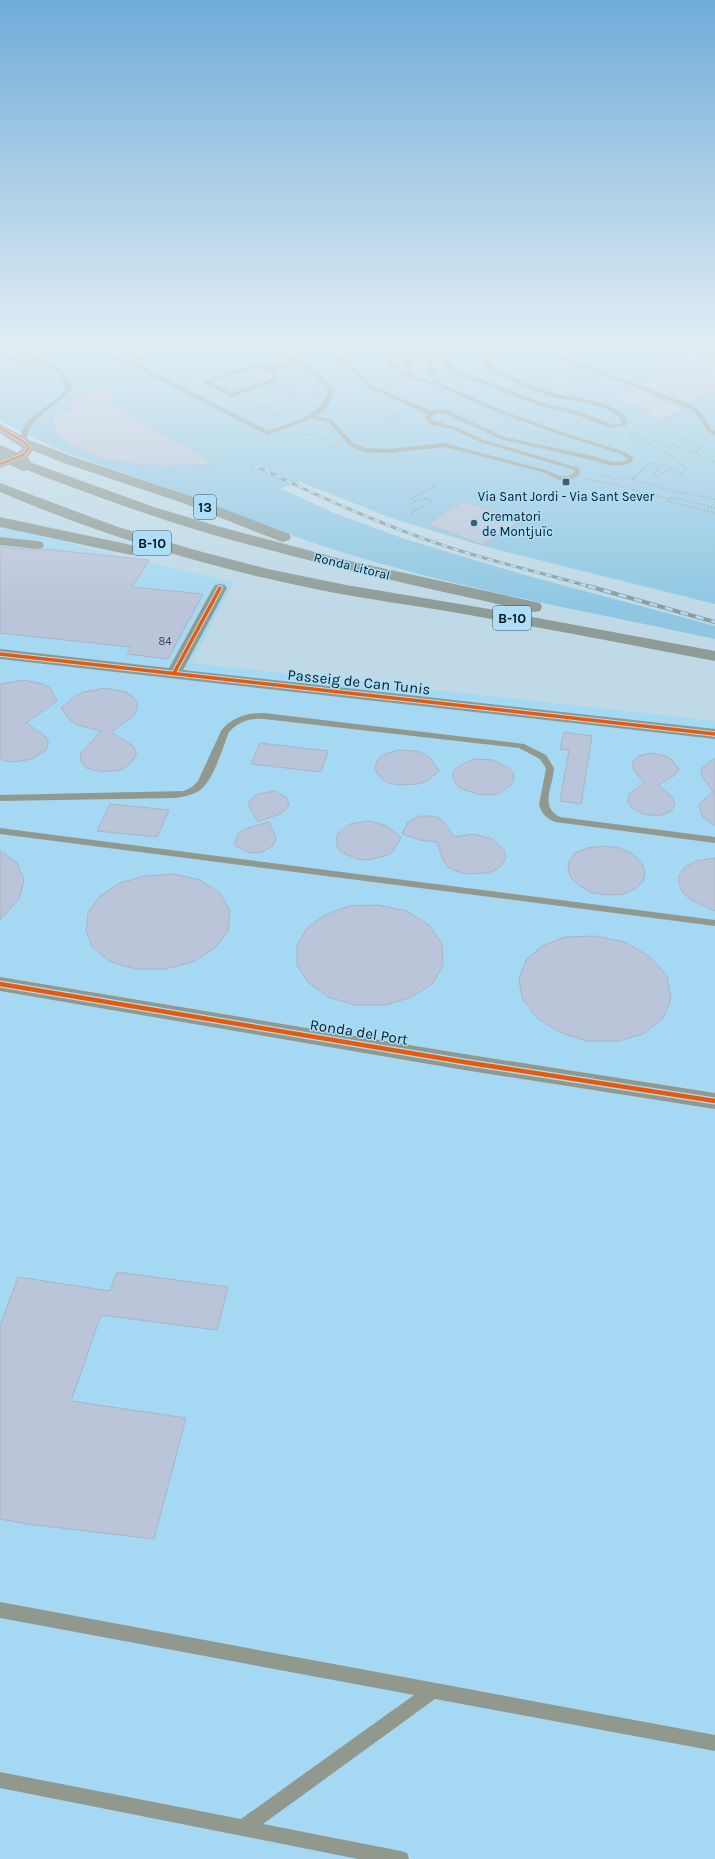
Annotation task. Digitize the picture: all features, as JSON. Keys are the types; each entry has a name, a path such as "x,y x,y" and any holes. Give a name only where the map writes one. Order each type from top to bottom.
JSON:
{"highway":[{"name":"13","path":"24,442 95,470 188,500 385,575"},
{"name":"Ronda Litoral","path":"0,452 24,464 91,491 175,519 294,552 385,575 715,645"},
{"name":"Ronda Litoral","path":"0,487 61,513 135,538 205,558 309,583 558,626 715,656"},
{"path":"0,522 178,560 309,583"}],"street":[{"path":"0,464 26,452 28,445 8,433"},
{"path":"0,541 37,545"},
{"path":"174,673 220,588"},
{"name":"Passeig de Can Tunis","path":"0,654 715,734"},
{"name":"Ronda del Port","path":"0,984 472,1063 715,1101"}],"lane":[{"path":"24,433 24,442"},
{"path":"341,433 351,444 364,450 389,451 444,445 544,470 561,479 571,478 577,474 577,469 494,445 465,433"},
{"path":"491,433 502,438 597,459 610,465 621,465 629,462 631,458 623,453 559,433"},
{"path":"0,798 175,795 185,793 193,790 204,782 225,731 235,721 247,716 264,716 521,746 543,757 550,768 543,806 546,814 551,818 715,840"},
{"path":"0,831 715,924"},
{"path":"0,1610 715,1743"},
{"path":"243,1828 433,1691"},
{"path":"0,1780 401,1859"}],"path":[{"path":"632,479 650,463 662,466 653,475 659,476 669,468 680,474 686,469 664,451 629,436 634,433 667,447 673,445 715,462"},
{"path":"670,433 701,449 693,453"},
{"path":"300,435 336,437"},
{"path":"339,441 343,445"},
{"path":"333,447 337,446"},
{"path":"619,476 686,495 715,499"},
{"path":"584,483 588,478 670,499 715,508"},
{"path":"612,484 616,479 615,478"},
{"path":"411,513 432,501 426,498 417,502 410,499 437,485"},
{"path":"670,499 668,501 715,513"}],"shaded area":[{"path":"23,433 715,433 715,604 483,546 394,519 300,482 280,488 334,513 405,539 521,574 715,626 715,639 519,598 374,562 289,534 197,499 87,460"},
{"path":"0,520 82,547 234,582 191,663 715,721 715,1859 0,1859"}],"building":[{"path":"57,433 161,433 216,464 163,466 140,465 100,458 71,446"},
{"name":"Crematori de Montjuïc","path":"464,501 520,521 483,545 427,524"},
{"path":"0,547 37,550 43,549 149,560 132,587 203,594 168,659 127,654 131,647 0,633"},
{"path":"24,680 43,684 50,688 57,701 26,723 45,736 48,741 48,746 45,751 32,759 14,762 5,761 0,759 0,684"},
{"path":"106,688 126,692 137,702 137,709 133,716 111,732 133,746 136,751 136,756 128,766 121,770 102,772 86,768 80,758 81,753 101,731 78,725 70,720 61,708 75,696 84,692"},
{"path":"564,732 592,736 581,804 560,801 569,750 560,749"},
{"path":"260,743 328,751 321,772 251,764"},
{"path":"397,750 416,751 425,754 431,759 439,771 427,781 418,784 398,785 389,783 381,778 375,767 381,756"},
{"path":"651,753 671,759 679,769 675,775 658,785 672,797 675,805 671,811 659,816 643,814 631,807 628,803 629,794 644,783 633,768 632,763 638,756"},
{"path":"715,758 715,826 703,817 699,807 700,803 713,792 702,776 702,768"},
{"path":"474,759 493,760 509,768 513,773 514,779 511,785 498,794 488,795 477,794 460,788 455,782 452,773 459,766"},
{"path":"275,791 287,798 289,806 282,813 258,822 249,806 249,802 258,794"},
{"path":"110,804 169,810 157,837 97,831"},
{"path":"420,816 434,816 440,819 444,822 454,837 474,834 493,839 504,850 506,857 503,864 497,869 488,873 467,874 448,867 443,860 437,842 420,840 402,834 408,822"},
{"path":"369,821 387,826 401,837 394,850 388,855 368,860 357,859 341,852 337,846 336,840 338,834 350,824"},
{"path":"269,822 276,838 273,846 262,852 255,853 248,852 237,847 235,843 238,834 244,829"},
{"path":"603,846 619,848 633,854 642,863 645,872 643,881 635,889 623,894 608,895 593,893 581,887 572,879 568,870 569,861 575,853 587,848"},
{"path":"0,851 17,863 24,880 19,899 0,920"},
{"path":"715,858 715,911 693,901 683,893 679,884 679,875 685,867 697,861"},
{"path":"174,874 200,880 220,893 230,911 228,931 215,948 193,962 165,969 136,969 111,962 93,948 86,931 88,913 100,896 120,883 145,876"},
{"path":"378,905 407,911 429,925 442,944 443,965 433,983 412,997 385,1005 355,1005 328,997 308,982 297,965 297,946 307,928 325,915 349,906"},
{"path":"595,936 625,942 650,957 667,976 671,998 664,1017 645,1033 619,1041 588,1041 559,1032 536,1017 522,998 519,979 526,960 542,946 565,937"},
{"path":"117,1272 228,1287 217,1330 101,1315 71,1401 186,1418 154,1539 27,1524 0,1519 0,1326 18,1277 110,1291"}],"railway":[{"path":"254,465 348,508 420,537 481,557 591,587"},
{"path":"588,586 715,622"}],"cycle path":[{"path":"0,464 23,455 29,448 24,442 8,433"},
{"path":"174,673 220,588"},
{"path":"0,654 715,734"},
{"path":"0,984 464,1062 715,1101"}],"place":[{"name":"Via Sant Jordi - Via Sant Sever","path":"566,482"},
{"name":"Crematori de Montjuïc","path":"474,523"}]}
